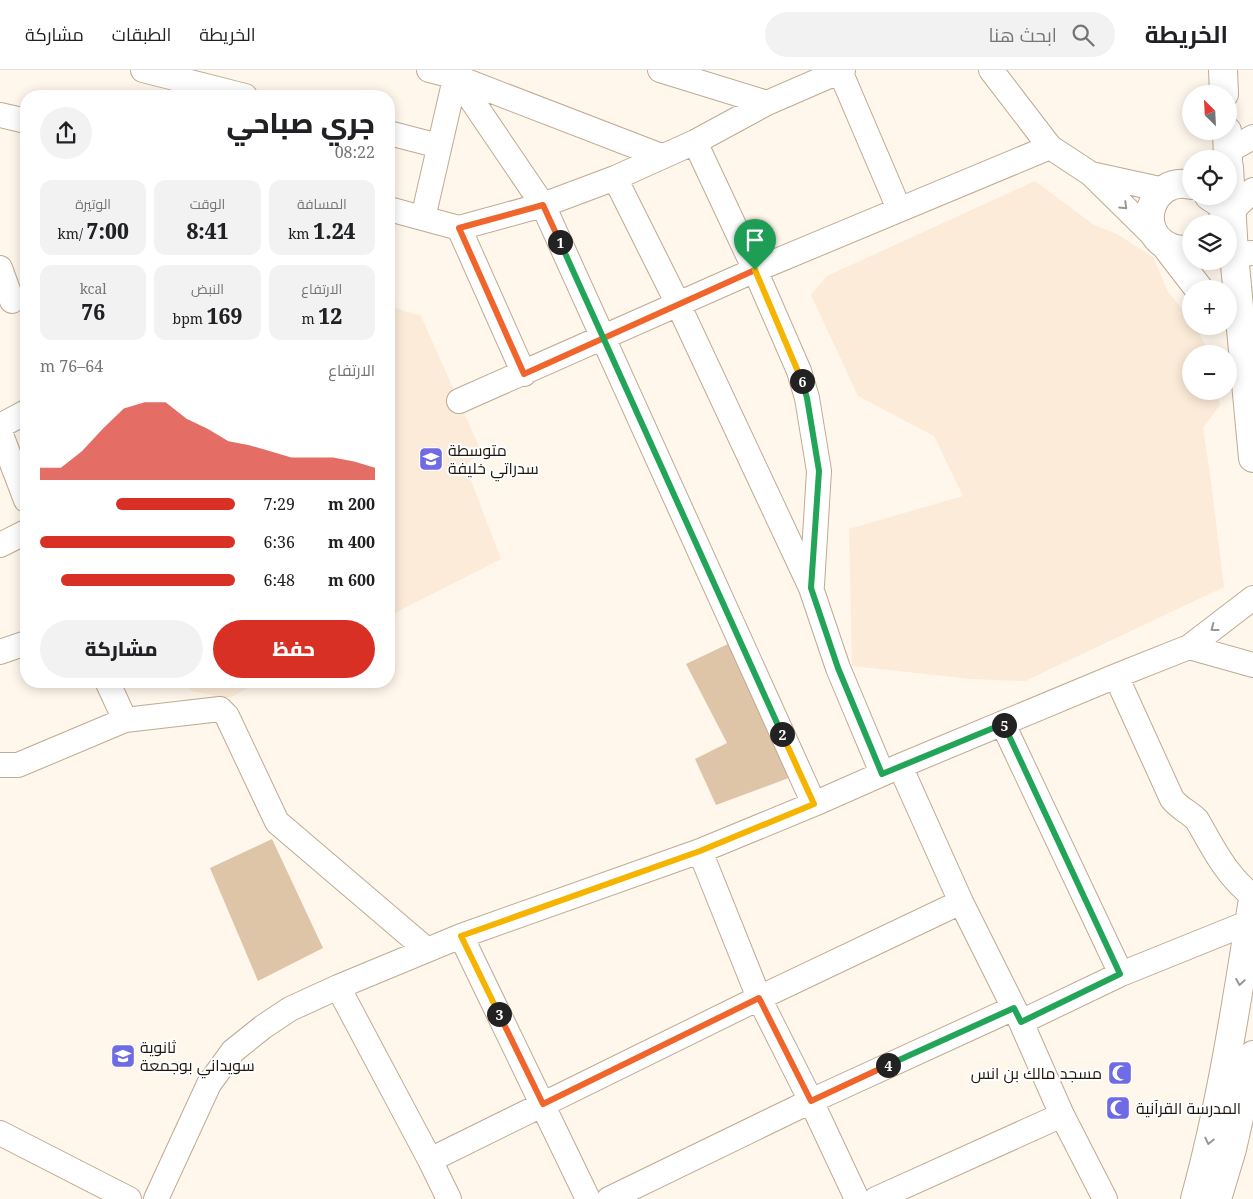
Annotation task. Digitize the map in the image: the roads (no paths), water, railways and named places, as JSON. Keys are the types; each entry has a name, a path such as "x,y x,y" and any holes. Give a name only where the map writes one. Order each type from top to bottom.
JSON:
{"main road":[{"path":"1223,70 1224,85"},
{"path":"1181,184 1156,198 1151,207 1149,218 1152,229 1171,244 1193,280"},
{"path":"1237,242 1244,253 1243,351 1253,458"},
{"path":"1232,335 1243,351"},
{"path":"1218,1199 1232,1149 1234,1021 1252,906"},
{"path":"1195,1199 1203,1170 1233,1091 1253,1055"}],"street":[{"path":"143,70 221,90"},
{"path":"429,70 457,74 661,156"},
{"path":"660,70 767,103"},
{"path":"991,70 1050,147 1091,174 1171,244"},
{"path":"395,211 459,228 543,205 615,178 695,142 767,103 841,71 899,209"},
{"path":"423,218 457,74"},
{"path":"457,74 543,205 814,804"},
{"path":"0,115 20,120"},
{"path":"395,135 439,146"},
{"path":"1230,150 1253,137"},
{"path":"695,142 755,270 799,371 807,398 819,471 811,588"},
{"path":"459,401 524,374 755,270 1050,147"},
{"path":"1091,174 1181,184"},
{"path":"615,178 678,304 811,588 838,668 961,902 1017,1015 1062,1115 1105,1199"},
{"path":"1226,215 1253,190"},
{"path":"459,228 524,374"},
{"path":"0,268 13,300"},
{"path":"0,426 20,415"},
{"path":"0,432 20,484"},
{"path":"0,545 20,535"},
{"path":"156,1199 209,1084 233,1051 263,1027 290,1009 461,936 700,851 814,804 891,769 1189,647 1253,598"},
{"path":"0,652 20,645"},
{"path":"1189,647 1253,665"},
{"path":"609,1199 811,1101 1120,974 1252,906 1229,874 1197,820 1191,813 1178,806 1172,799 1116,676"},
{"path":"110,688 125,720"},
{"path":"0,766 18,765 125,720 220,709 227,716 277,822 427,950"},
{"path":"1003,724 1120,974"},
{"path":"700,851 759,998 811,1101 857,1199"},
{"path":"430,1160 759,998 961,902"},
{"path":"461,936 588,1199"},
{"path":"338,987 430,1160 448,1199"},
{"path":"876,1199 1062,1115"},
{"path":"0,1133 128,1199"}],"place":[{"name":"متوسطة سدراتي خليفة","path":"431,459"},
{"name":"ثانوية سويداني بوجمعة","path":"123,1056"},
{"name":"مسجد مالك بن انس","path":"1120,1073"},
{"name":"المدرسة القرآنية","path":"1118,1108"}]}
